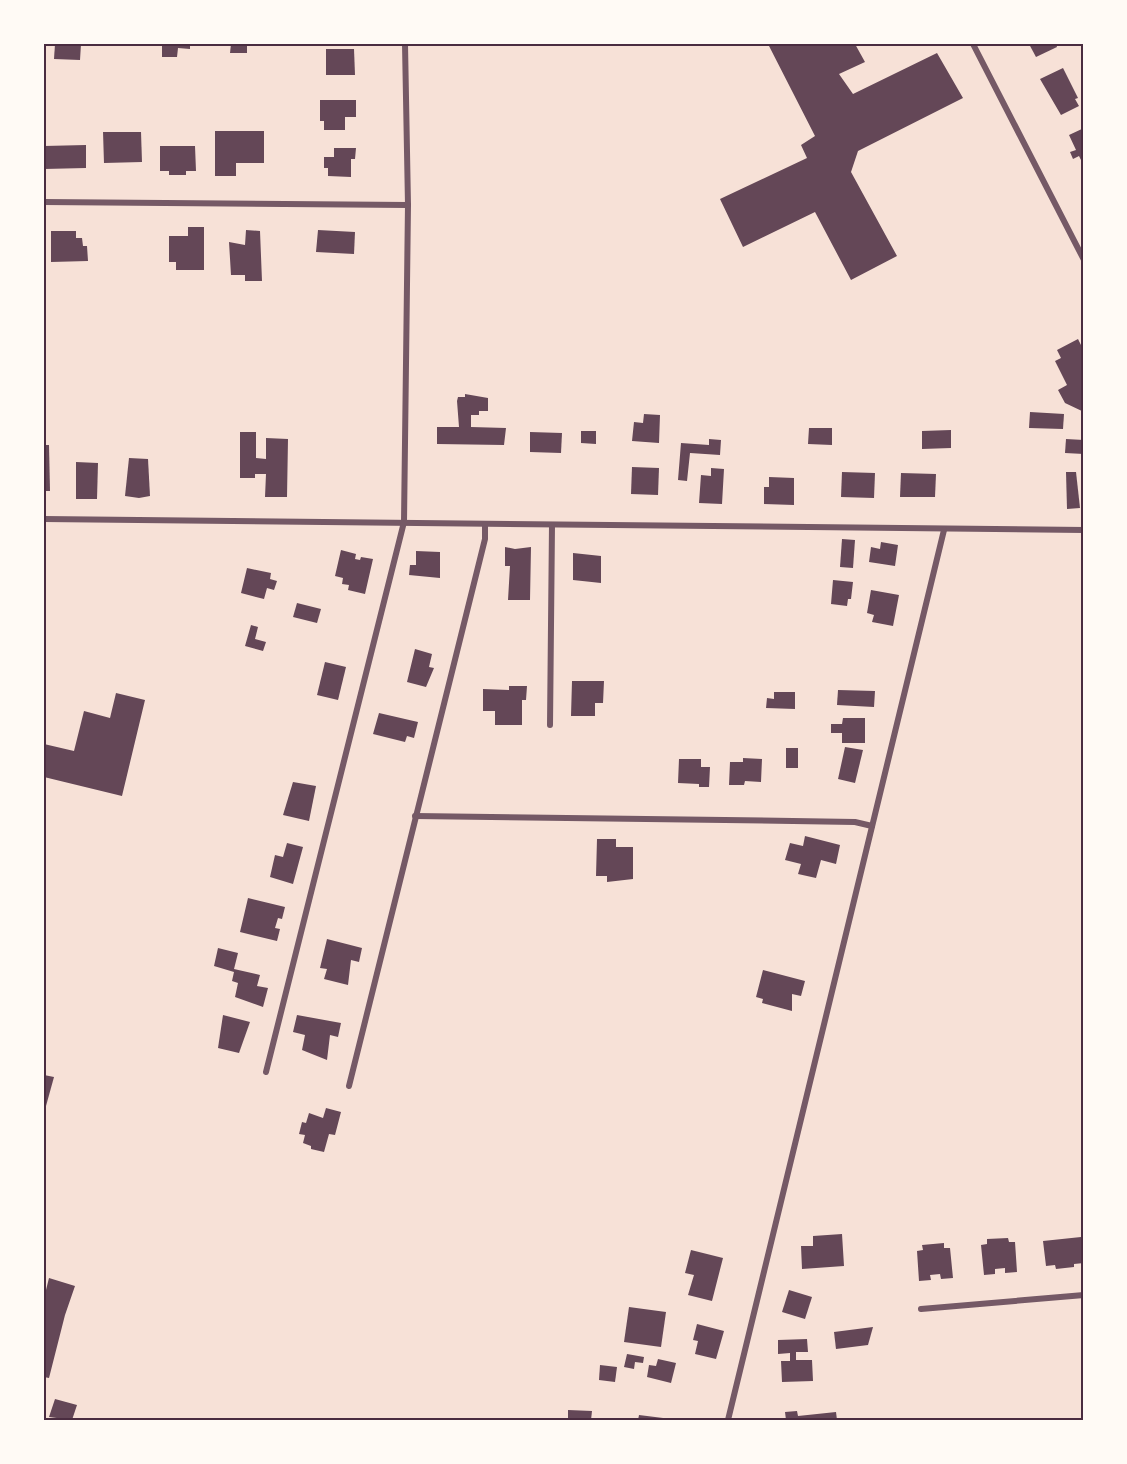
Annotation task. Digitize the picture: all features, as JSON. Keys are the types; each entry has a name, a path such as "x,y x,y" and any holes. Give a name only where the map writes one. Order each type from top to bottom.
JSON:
{"street":[{"path":"266,1072 404,522 408,205 405,44"},
{"path":"973,44 1083,260"},
{"path":"44,202 408,205"},
{"path":"44,519 1083,530"},
{"path":"349,1086 485,539 485,525"},
{"path":"550,725 552,525"},
{"path":"728,1420 944,530"},
{"path":"415,816 855,822 872,826"},
{"path":"921,1309 1083,1295"}],"building":[{"path":"55,44 81,44 80,60 54,59"},
{"path":"162,44 190,44 190,49 178,48 177,57 162,57"},
{"path":"231,44 247,44 247,53 230,53"},
{"path":"768,44 855,44 865,62 839,74 853,94 937,53 963,98 858,151 851,172 897,256 851,280 815,212 743,247 720,199 807,158 801,145 815,136"},
{"path":"1029,44 1056,44 1057,47 1036,57"},
{"path":"326,49 354,49 355,75 326,75"},
{"path":"1063,68 1078,98 1075,99 1079,106 1061,115 1040,79"},
{"path":"320,100 356,100 356,117 345,117 345,130 324,130 324,121 320,121"},
{"path":"1084,128 1084,166 1079,156 1073,159 1070,152 1076,150 1069,135"},
{"path":"215,131 264,131 264,163 236,163 236,176 215,176"},
{"path":"103,132 141,132 142,162 104,163"},
{"path":"86,145 86,168 44,169 44,146"},
{"path":"160,146 195,146 196,171 186,171 186,175 169,175 169,171 160,171"},
{"path":"334,148 356,148 355,159 351,159 351,177 328,176 328,168 324,168 324,157 334,157"},
{"path":"188,227 204,227 204,270 176,270 176,262 169,262 169,236 188,236"},
{"path":"246,230 260,231 262,281 245,281 245,275 231,275 229,242 245,245"},
{"path":"318,230 355,232 354,254 316,252"},
{"path":"51,231 76,231 76,238 82,238 83,246 87,246 88,261 51,262"},
{"path":"1078,339 1084,351 1084,412 1065,403 1058,390 1067,385 1055,361 1061,358 1057,350"},
{"path":"465,394 488,398 488,411 479,411 479,415 471,415 471,427 506,428 504,445 437,444 437,427 459,427 457,401 458,397 465,397"},
{"path":"1030,412 1064,414 1063,429 1029,428"},
{"path":"644,414 660,415 659,443 632,441 634,422 643,423"},
{"path":"809,428 832,428 832,445 808,444"},
{"path":"951,430 951,448 922,449 922,431"},
{"path":"581,431 596,431 596,444 581,443"},
{"path":"240,432 256,432 256,458 266,459 266,438 288,439 287,497 265,497 266,474 255,474 255,478 240,478"},
{"path":"530,432 562,433 561,453 530,452"},
{"path":"709,439 721,440 720,455 690,453 687,481 678,480 681,443 709,445"},
{"path":"1066,439 1084,440 1084,454 1065,453"},
{"path":"44,445 49,445 50,491 44,491"},
{"path":"129,458 148,459 150,496 139,498 125,496"},
{"path":"76,462 98,463 97,499 76,499"},
{"path":"632,467 659,468 658,495 631,494"},
{"path":"711,468 724,469 722,504 699,503 701,475 711,476"},
{"path":"842,472 875,473 874,498 841,497"},
{"path":"1066,472 1076,472 1080,508 1067,509"},
{"path":"901,473 936,474 935,497 900,497"},
{"path":"769,477 794,478 794,505 764,504 764,487 769,487"},
{"path":"842,539 855,540 853,568 840,567"},
{"path":"881,542 898,545 895,566 869,562 871,547 880,549"},
{"path":"505,547 515,549 531,547 530,600 508,600 510,566 505,566"},
{"path":"341,550 356,554 355,559 360,560 361,557 373,559 365,594 348,590 349,585 342,584 343,578 335,576"},
{"path":"416,551 440,552 440,578 409,575 410,565 416,565"},
{"path":"573,553 601,556 601,583 573,580"},
{"path":"247,568 271,573 270,579 277,581 274,590 267,588 264,599 241,593"},
{"path":"833,580 853,582 851,599 848,599 847,606 831,604"},
{"path":"871,590 899,595 893,626 872,622 874,615 867,613"},
{"path":"297,603 321,609 317,623 293,617"},
{"path":"251,625 258,627 255,639 266,642 263,651 245,646"},
{"path":"415,649 432,654 429,667 434,668 426,687 407,682"},
{"path":"325,662 346,667 338,700 317,695"},
{"path":"572,681 604,681 603,703 595,703 595,716 571,716"},
{"path":"509,686 527,686 526,700 522,700 522,725 495,725 495,711 483,711 483,689 509,690"},
{"path":"838,690 875,691 874,707 837,705"},
{"path":"774,692 795,692 795,709 766,708 767,698 774,699"},
{"path":"116,693 145,700 122,796 44,777 44,744 74,751 84,711 110,718"},
{"path":"379,713 418,722 414,738 407,736 405,742 373,734"},
{"path":"843,718 865,718 865,743 842,743 842,733 831,733 831,724 842,724"},
{"path":"845,747 863,750 855,783 838,779"},
{"path":"786,748 798,748 798,768 786,768"},
{"path":"743,758 762,759 761,782 745,781 744,785 729,785 730,762 743,762"},
{"path":"679,759 701,759 701,767 710,767 709,787 678,783"},
{"path":"293,782 316,786 309,821 283,815"},
{"path":"805,836 840,845 836,864 821,860 816,878 798,874 801,864 785,860 790,843 803,846"},
{"path":"597,839 616,839 616,847 633,847 633,879 607,882 607,876 596,876"},
{"path":"287,843 303,847 293,884 270,877 275,855 283,857"},
{"path":"248,898 285,907 282,919 278,918 275,928 280,929 277,941 240,932"},
{"path":"327,939 362,948 359,962 351,960 348,985 324,979 327,969 320,968"},
{"path":"218,948 238,953 234,969 260,975 257,986 268,988 263,1007 235,997 238,983 232,981 234,972 214,966"},
{"path":"763,970 805,981 801,996 792,994 792,1011 762,1003 763,999 756,997"},
{"path":"223,1015 250,1022 239,1053 218,1048"},
{"path":"297,1015 341,1023 338,1037 330,1035 327,1060 302,1050 305,1035 293,1032"},
{"path":"44,1075 54,1077 46,1106 44,1105"},
{"path":"326,1108 341,1112 335,1135 329,1134 324,1152 311,1149 311,1146 303,1143 305,1135 299,1134 302,1122 306,1123 309,1113 323,1118"},
{"path":"842,1234 844,1266 802,1269 801,1246 813,1246 813,1236"},
{"path":"1081,1237 1084,1263 1074,1264 1074,1267 1056,1269 1055,1265 1046,1266 1043,1241"},
{"path":"1008,1238 1009,1242 1015,1242 1017,1272 1005,1273 1005,1268 995,1269 995,1274 984,1275 981,1245 987,1244 987,1239"},
{"path":"944,1243 944,1248 950,1248 953,1278 941,1279 940,1274 930,1275 931,1280 919,1281 917,1251 923,1250 922,1245"},
{"path":"691,1250 723,1258 712,1301 688,1295 694,1275 685,1273"},
{"path":"49,1278 75,1286 49,1378 44,1377 44,1298"},
{"path":"789,1290 812,1297 805,1319 782,1312"},
{"path":"629,1307 666,1312 661,1347 624,1342"},
{"path":"697,1324 724,1331 716,1359 695,1354 698,1341 693,1340"},
{"path":"873,1327 868,1345 836,1349 834,1332"},
{"path":"807,1339 808,1352 796,1352 796,1360 812,1360 813,1381 782,1382 781,1361 790,1361 790,1353 778,1354 778,1340"},
{"path":"627,1354 644,1357 643,1363 635,1362 634,1369 624,1367"},
{"path":"658,1359 676,1363 671,1383 647,1377 649,1365 656,1366"},
{"path":"600,1365 617,1367 615,1382 599,1380"},
{"path":"55,1399 77,1405 72,1420 49,1417"},
{"path":"568,1410 592,1411 591,1420 568,1420"},
{"path":"797,1411 798,1416 836,1412 837,1420 786,1420 785,1412"},
{"path":"639,1415 663,1418 663,1420 638,1420"}]}
